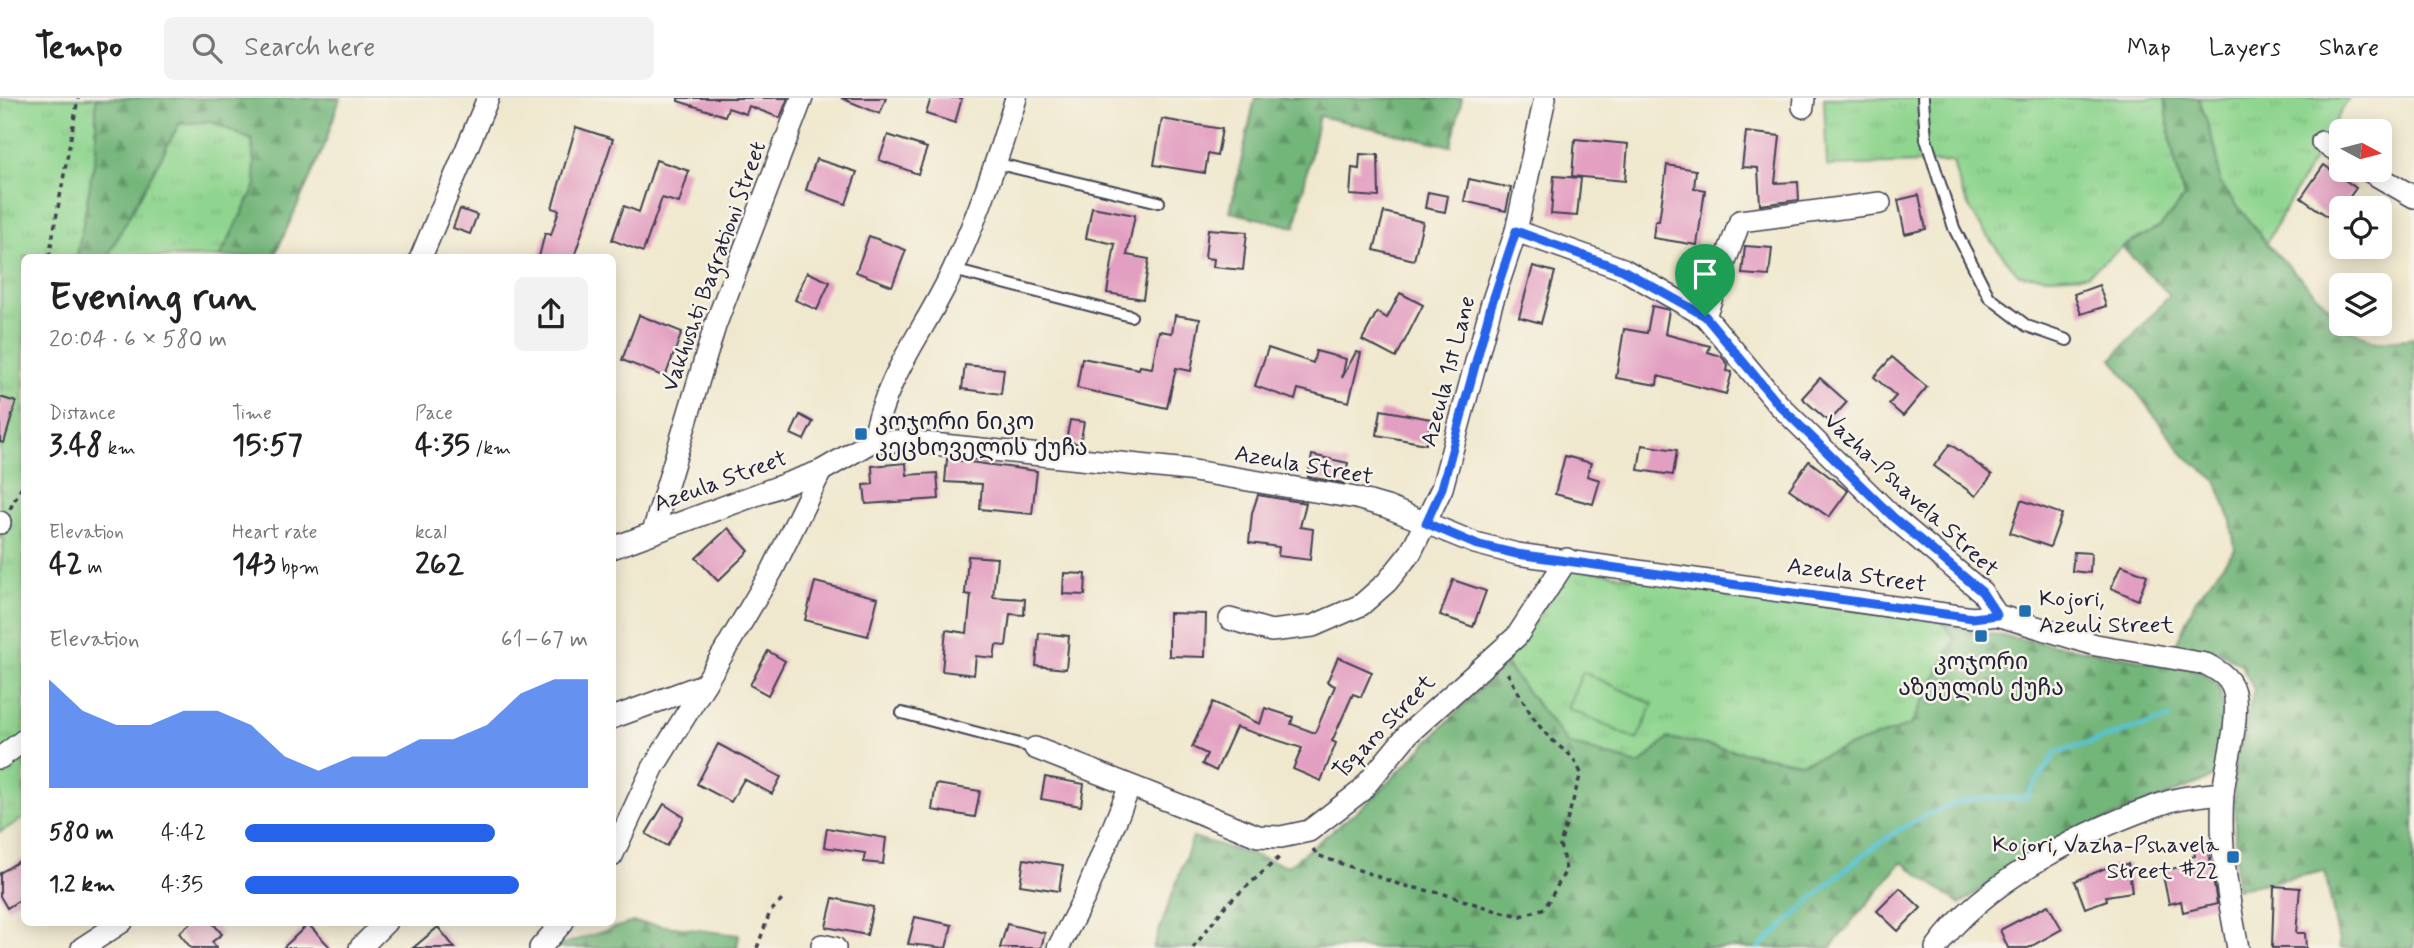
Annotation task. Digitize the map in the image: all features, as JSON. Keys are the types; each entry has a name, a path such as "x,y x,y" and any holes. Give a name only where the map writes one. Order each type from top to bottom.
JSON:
{"street":[{"path":"422,254 488,98"},
{"name":"Vakhushti Bagrationi Street","path":"653,532 715,326 802,98"},
{"path":"873,441 890,382 953,270 995,163 1016,98"},
{"path":"1516,231 1545,98"},
{"path":"2322,142 2329,146"},
{"path":"2388,182 2414,197"},
{"path":"1705,316 1740,221 1880,203"},
{"name":"Vazha-Pshavela Street","path":"1516,231 1623,270 1705,316 1779,405 1894,518 1982,592 1997,615"},
{"name":"Azeula 1st Lane","path":"1230,619 1271,631 1313,626 1361,605 1387,582 1411,552 1442,488 1491,306 1516,231"},
{"name":"Azeula Street","path":"616,546 821,471 873,441 918,442 1188,470 1356,498 1475,544 1517,554 1973,618 1997,615"},
{"path":"616,847 653,768 772,572 821,471"},
{"name":"Tsqaro Street","path":"1035,748 1258,836 1281,838 1309,831 1361,790 1408,734 1456,687 1498,656 1517,636 1567,559"},
{"path":"1997,615 2096,645 2206,664 2221,672 2231,682 2235,698 2223,793 2222,834 2226,889 2238,948"},
{"path":"616,717 705,684"},
{"path":"0,758 21,742"},
{"path":"1058,948 1085,896 1129,786"},
{"path":"1936,948 1954,922 2013,875 2104,828 2172,800 2223,793"},
{"path":"82,948 116,926"},
{"path":"360,948 382,926"},
{"path":"540,948 559,926"}],"lane":[{"path":"1923,98 1926,139 1954,228 1989,297 2027,326 2067,340"},
{"path":"995,163 1159,202"},
{"path":"953,270 1131,316"},
{"path":"902,713 1035,748"}],"path":[{"path":"50,254 78,98"},
{"path":"0,522 21,491"},
{"path":"1309,831 1309,842 1317,855 1401,886 1521,916 1545,908 1566,870 1560,845 1581,773 1570,751 1553,741 1529,710 1498,656"},
{"path":"1193,948 1226,905 1287,850"},
{"path":"757,948 770,912 782,900"}],"green space":[{"path":"1,98 96,98 96,152 78,254 21,254 21,820 0,832 0,569 4,539 0,538"},
{"path":"96,98 340,98 324,147 275,254 222,254 256,185 252,140 210,121 179,124 109,254 78,254 96,152"},
{"path":"1255,98 1462,98 1451,146 1319,116 1295,227 1230,212"},
{"path":"1824,98 2165,98 2171,143 2184,198 2160,227 2122,247 2087,275 2048,277 2018,274 1978,222 1963,194 1953,162 1827,166"},
{"path":"2165,98 2199,98 2216,151 2220,183 2266,243 2329,307 2329,336 2364,336 2377,342 2414,338 2414,948 2340,948 2325,871 2236,889 2234,767 2254,690 2241,664 2221,653 2176,645 2195,601 2235,549 2231,521 2216,480 2184,455 2112,359 2170,295 2122,247 2160,227 2184,198 2171,143"},
{"path":"2199,98 2349,98 2337,119 2329,119 2329,133 2266,243 2220,183 2216,151"},
{"path":"210,121 252,140 256,185 222,254 109,254 179,124"},
{"path":"1572,568 1942,622 1955,639 1911,725 1801,763 1668,738 1640,765 1567,743 1505,663"},
{"path":"1942,622 1974,631 2198,670 2219,686 2225,717 2214,777 2063,837 2029,855 1960,904 1902,862 1830,948 1153,948 1193,837 1288,866 1372,799 1505,663 1567,743 1640,765 1668,738 1801,763 1911,725 1955,639"},
{"path":"1583,672 1653,704 1637,740 1567,708"},
{"path":"633,922 739,935 737,948 551,948"}],"building":[{"path":"678,98 788,98 780,118 749,106 746,114 728,108 725,116 678,101"},
{"path":"841,98 886,98 880,114"},
{"path":"931,98 962,98 955,123 926,114"},
{"path":"1162,119 1222,129 1217,156 1208,154 1205,173 1154,165"},
{"path":"576,127 613,139 575,254 540,254 545,233 551,235 559,210 552,208"},
{"path":"1746,132 1780,136 1775,183 1798,182 1799,200 1760,205 1758,168 1742,167"},
{"path":"888,135 927,148 918,174 879,160"},
{"path":"1575,139 1628,144 1625,181 1572,176"},
{"path":"1360,154 1378,155 1379,197 1350,195 1352,168 1359,169"},
{"path":"816,159 857,172 846,204 806,190"},
{"path":"656,160 689,171 679,203 662,198 643,252 612,240 624,206 639,212"},
{"path":"1667,165 1696,170 1694,188 1705,190 1697,245 1653,238 1655,221 1659,221"},
{"path":"2324,165 2329,169 2329,182 2348,182 2356,188 2350,196 2329,196 2329,217 2301,198"},
{"path":"1554,176 1581,178 1577,216 1551,214"},
{"path":"1469,179 1511,188 1506,211 1464,201"},
{"path":"1428,192 1448,196 1445,212 1425,208"},
{"path":"1919,195 1926,229 1905,234 1898,200"},
{"path":"1092,207 1135,215 1127,255 1149,259 1143,299 1107,293 1115,244 1086,238"},
{"path":"460,209 477,215 470,234 453,228"},
{"path":"1384,212 1423,222 1414,260 1374,250"},
{"path":"1208,229 1247,232 1243,270 1213,267 1214,259 1205,258"},
{"path":"869,236 906,250 892,286 856,272"},
{"path":"1745,246 1772,248 1769,276 1742,274"},
{"path":"1533,266 1555,272 1541,323 1519,317"},
{"path":"807,272 830,282 817,310 795,300"},
{"path":"2099,285 2106,306 2081,314 2074,294"},
{"path":"1400,293 1423,305 1396,358 1362,340 1377,312 1387,318"},
{"path":"1652,306 1669,310 1665,334 1710,346 1708,352 1721,356 1728,365 1727,371 1732,372 1726,394 1658,376 1657,385 1616,378 1624,329 1647,333"},
{"path":"639,315 682,332 665,377 622,360"},
{"path":"1175,315 1200,319 1191,371 1176,368 1167,408 1077,388 1082,358 1139,369 1140,366 1152,368 1159,331 1172,333"},
{"path":"1268,348 1313,363 1316,351 1346,359 1342,378 1356,352 1361,353 1349,402 1298,389 1295,400 1255,386"},
{"path":"1892,357 1927,387 1903,416 1889,404 1896,396 1874,377"},
{"path":"965,365 1004,369 1001,394 962,389"},
{"path":"1820,378 1847,402 1829,422 1802,398"},
{"path":"0,397 16,402 4,443 0,442"},
{"path":"1381,410 1431,419 1426,444 1377,435"},
{"path":"800,415 813,422 804,440 791,434"},
{"path":"1070,420 1084,422 1080,444 1066,441"},
{"path":"1950,444 1992,475 1976,496 1934,466"},
{"path":"1642,445 1677,450 1673,475 1638,470"},
{"path":"1312,455 1348,463 1344,483 1308,477"},
{"path":"1565,456 1591,463 1587,476 1600,480 1593,504 1555,494"},
{"path":"947,459 1037,471 1032,514 980,509 982,484 945,482"},
{"path":"1809,461 1848,491 1829,517 1789,489"},
{"path":"906,463 907,475 937,473 939,499 866,504 864,485 873,484 872,466"},
{"path":"1258,495 1306,503 1300,527 1313,529 1310,560 1278,556 1279,547 1249,543 1252,513"},
{"path":"2021,500 2062,514 2050,547 2010,533"},
{"path":"728,528 749,551 718,581 696,558"},
{"path":"2074,552 2091,553 2090,573 2072,571"},
{"path":"968,556 997,558 993,597 1025,599 1024,615 1010,614 1006,646 996,645 994,658 976,656 974,675 942,671 946,630 967,633 971,595 965,594"},
{"path":"2121,565 2147,575 2138,600 2111,588"},
{"path":"1064,573 1086,574 1085,595 1063,594"},
{"path":"1453,580 1486,591 1473,627 1440,615"},
{"path":"815,582 878,598 868,636 805,620"},
{"path":"1169,613 1206,614 1205,657 1169,656"},
{"path":"1039,633 1069,636 1066,669 1036,666"},
{"path":"768,651 785,661 768,695 750,685"},
{"path":"1338,657 1372,672 1361,697 1353,694 1332,741 1336,743 1321,781 1293,769 1302,748 1236,727 1216,771 1202,764 1207,754 1192,747 1213,702 1260,724 1265,708 1293,717 1291,724 1315,733 1335,686 1327,682"},
{"path":"718,744 781,777 772,794 744,779 731,802 697,784"},
{"path":"1045,777 1084,784 1081,806 1041,799"},
{"path":"936,784 980,791 975,817 932,810"},
{"path":"664,804 684,817 667,846 646,834"},
{"path":"827,828 886,838 883,864 864,862 865,853 824,847"},
{"path":"2208,845 2217,904 2183,912 2181,901 2169,904 2162,871 2189,865 2188,858 2195,856 2193,848"},
{"path":"1024,859 1063,865 1059,891 1020,885"},
{"path":"21,860 21,899 7,908 0,896 0,873"},
{"path":"2128,864 2132,892 2106,896 2107,900 2085,908 2075,881 2108,867"},
{"path":"2274,886 2300,888 2296,933 2305,933 2306,948 2272,948"},
{"path":"1900,888 1921,908 1898,931 1877,911"},
{"path":"833,898 873,907 867,935 826,927"},
{"path":"2048,905 2062,929 2028,948 2008,948 2000,930"},
{"path":"915,917 952,925 946,948 908,944"},
{"path":"1007,924 1045,933 1041,948 1000,948"},
{"path":"187,926 215,926 222,934 212,942 217,948 191,948 179,933"},
{"path":"306,926 310,926 331,948 283,948"},
{"path":"438,927 455,948 413,948"}],"waterway":[{"path":"1759,948 1850,865 1900,829 1964,801 2025,798 2056,753 2169,718"}],"place":[{"name":"კოჯორი ნიკო კეცხოველის ქუჩა","path":"861,434"},
{"name":"Kojori, Azeuli Street","path":"2025,611"},
{"name":"კოჯორი აზეულის ქუჩა","path":"1981,636"},
{"name":"Kojori, Vazha-Pshavela Street #22","path":"2233,857"}],"route":[{"path":"1516,231 1623,270 1705,316 1779,405 1894,518 1982,592 1997,615 1973,618 1517,554 1475,544 1426,523 1442,488 1491,306 1516,231"}]}
